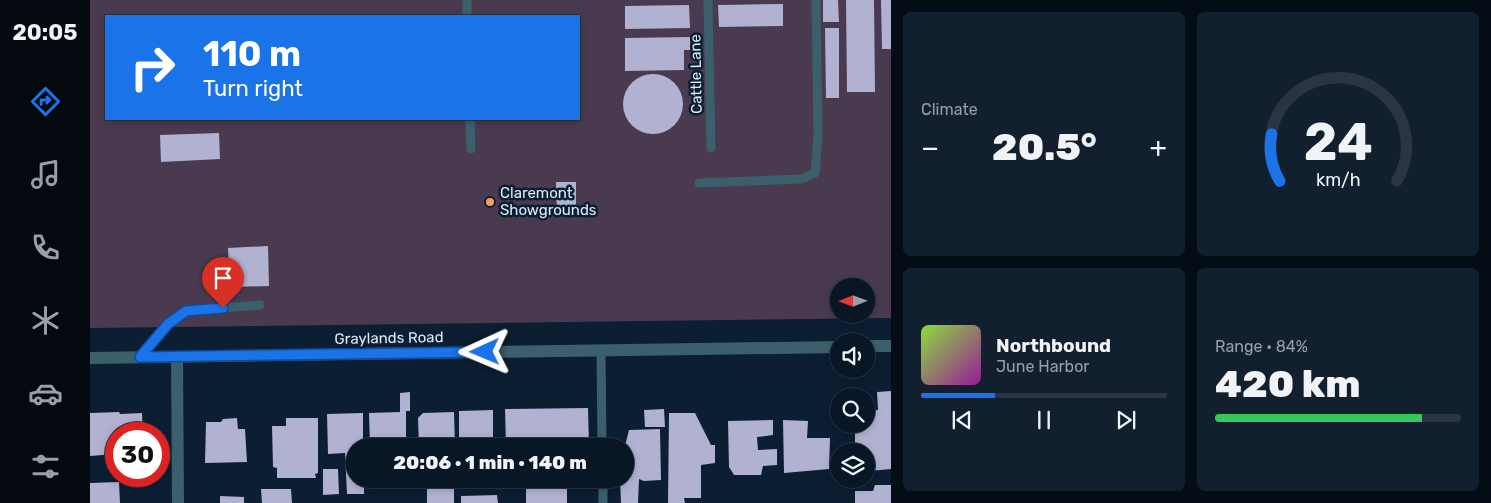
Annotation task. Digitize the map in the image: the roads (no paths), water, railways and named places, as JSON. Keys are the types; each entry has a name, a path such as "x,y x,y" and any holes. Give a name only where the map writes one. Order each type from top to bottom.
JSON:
{"street":[{"path":"875,346 891,346"},
{"name":"Graylands Road","path":"90,358 830,347"},
{"path":"177,357 178,503"}],"lane":[{"path":"467,0 467,15"},
{"name":"Cattle Lane","path":"708,0 711,148"},
{"path":"699,183 801,179 815,173 818,137 816,0"},
{"path":"470,120 470,149"},
{"path":"140,357 168,324 186,311 260,305"},
{"path":"601,351 602,438"},
{"path":"603,488 603,503"}],"place":[{"name":"Claremont Showgrounds","path":"490,202"}]}
